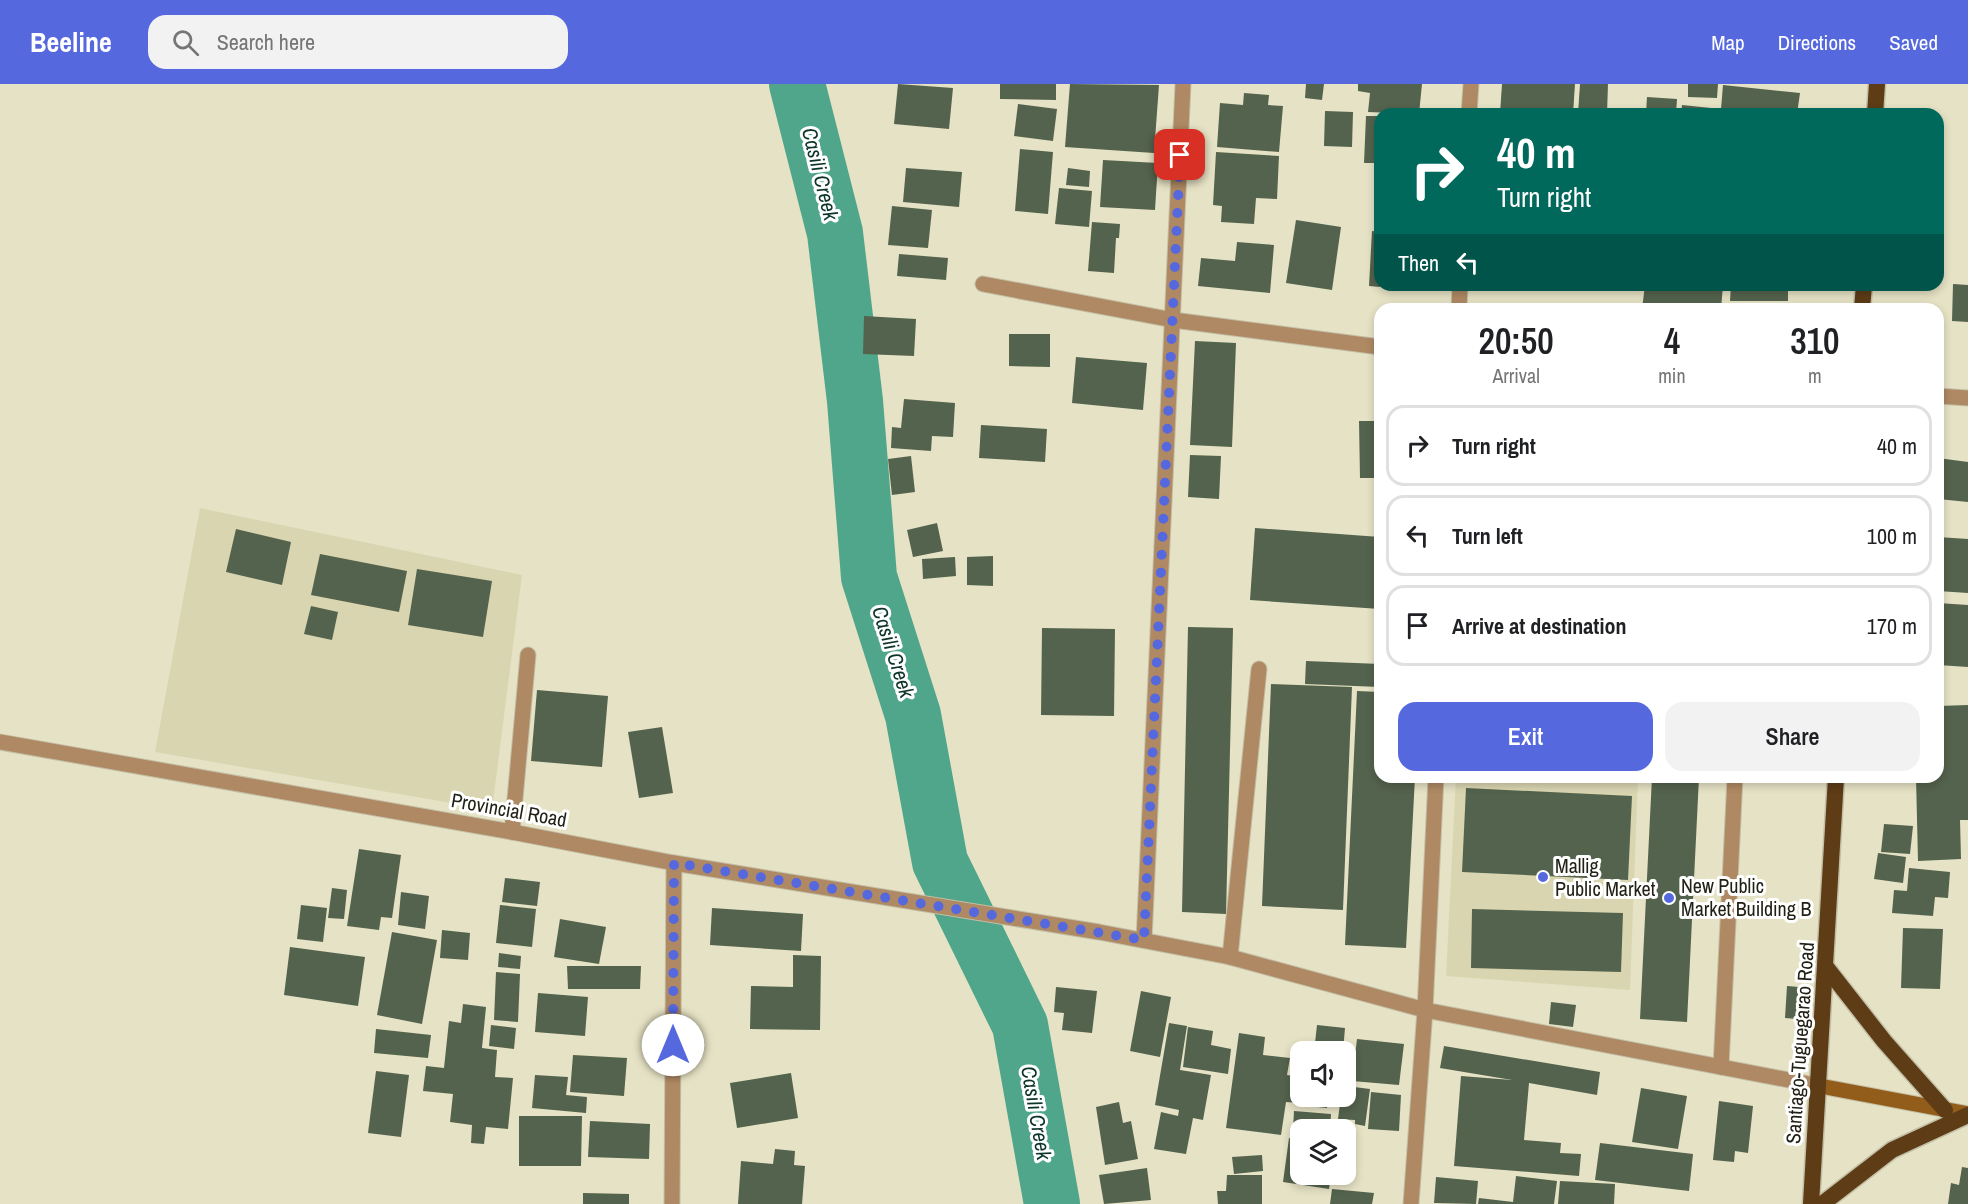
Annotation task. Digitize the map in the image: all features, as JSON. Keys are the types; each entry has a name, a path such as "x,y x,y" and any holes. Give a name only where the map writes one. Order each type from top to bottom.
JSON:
{"highway":[{"path":"1875,108 1877,84"},
{"name":"Santiago-Tuguegarao Road","path":"1811,1204 1820,1086 1836,783"},
{"path":"1826,967 1884,1041 1945,1110"},
{"path":"1822,1204 1892,1150 1968,1115"}],"main road":[{"path":"1820,1086 1968,1115"}],"street":[{"path":"1144,940 1184,84"},
{"path":"1469,108 1471,84"},
{"path":"983,284 1173,320 1374,346"},
{"path":"1944,396 1968,398"},
{"path":"512,832 528,655"},
{"path":"1230,957 1259,669"},
{"name":"Provincial Road","path":"0,742 512,832 674,863 1144,940 1230,957 1425,1010 1820,1086"},
{"path":"1411,1204 1425,1010 1436,783"},
{"path":"1721,1067 1735,783"},
{"path":"672,1204 674,863"}],"shaded area":[{"path":"200,508 522,575 492,810 155,752"},
{"name":"Mallig Public Market","path":"1456,783 1638,783 1630,990 1446,976"}],"building":[{"path":"898,84 953,88 949,129 894,124"},
{"path":"1000,84 1056,84 1056,100 1000,99"},
{"path":"1070,84 1159,85 1154,153 1065,147"},
{"path":"1306,84 1324,84 1322,100 1305,98"},
{"path":"1358,84 1422,84 1420,108 1374,108 1374,112 1368,112 1370,93 1358,91"},
{"path":"1502,84 1575,84 1573,108 1500,108"},
{"path":"1580,84 1608,84 1607,108 1578,108"},
{"path":"1688,84 1718,84 1717,98 1688,97"},
{"path":"1723,85 1800,93 1798,108 1721,108"},
{"path":"1244,93 1269,95 1268,105 1283,106 1279,152 1217,147 1220,103 1243,105"},
{"path":"1647,97 1677,99 1676,108 1646,108"},
{"path":"1018,104 1057,109 1053,141 1014,136"},
{"path":"1682,105 1711,108 1682,108"},
{"path":"1325,111 1353,112 1352,147 1324,146"},
{"path":"1366,116 1374,116 1374,163 1364,163"},
{"path":"1020,149 1053,152 1048,214 1015,211"},
{"path":"1216,152 1279,156 1277,199 1256,198 1254,224 1221,222 1222,206 1213,205"},
{"path":"1103,160 1158,163 1155,210 1100,207"},
{"path":"906,168 962,172 959,207 903,202"},
{"path":"1068,168 1090,171 1089,187 1066,185"},
{"path":"1059,188 1092,191 1089,227 1055,224"},
{"path":"892,206 932,210 928,248 888,245"},
{"path":"1296,220 1341,227 1332,290 1286,283"},
{"path":"1092,222 1120,224 1119,238 1116,238 1114,273 1088,271"},
{"path":"1372,231 1374,231 1374,286 1369,286"},
{"path":"1237,242 1274,245 1270,293 1198,286 1201,258 1235,261"},
{"path":"899,254 948,258 946,280 897,276"},
{"path":"1953,284 1968,285 1968,322 1952,321"},
{"path":"1644,291 1722,291 1722,303 1643,303"},
{"path":"1731,291 1788,291 1788,301 1730,301"},
{"path":"864,316 916,319 914,356 863,354"},
{"path":"1009,334 1050,334 1050,367 1009,366"},
{"path":"1195,341 1236,343 1232,447 1190,445"},
{"path":"1076,357 1147,363 1143,410 1072,403"},
{"path":"904,399 955,403 953,437 932,436 931,451 891,448 892,427 901,428"},
{"path":"1359,421 1374,421 1374,478 1360,478"},
{"path":"981,425 1047,429 1045,462 979,458"},
{"path":"1190,455 1221,456 1219,499 1188,497"},
{"path":"911,456 915,492 892,495 888,459"},
{"path":"1944,459 1968,462 1968,502 1944,500"},
{"path":"937,523 943,551 913,557 907,530"},
{"path":"1255,528 1374,537 1374,609 1250,600"},
{"path":"236,529 291,542 282,585 226,572"},
{"path":"1944,537 1968,539 1968,593 1944,591"},
{"path":"320,554 407,571 399,612 311,595"},
{"path":"993,556 993,586 967,585 967,557"},
{"path":"955,557 956,576 923,579 922,559"},
{"path":"417,569 492,581 483,637 408,625"},
{"path":"1944,603 1968,605 1968,667 1944,665"},
{"path":"311,606 338,612 332,640 304,634"},
{"path":"1188,627 1233,628 1226,914 1182,912"},
{"path":"1042,628 1115,629 1114,716 1041,715"},
{"path":"1306,661 1374,664 1374,687 1305,684"},
{"path":"1271,684 1352,687 1343,910 1262,906"},
{"path":"537,690 608,696 602,767 531,761"},
{"path":"1357,691 1374,692 1374,783 1415,783 1406,948 1345,945"},
{"path":"1968,705 1968,820 1960,820 1961,859 1918,861 1916,783 1944,783 1944,706"},
{"path":"662,727 673,793 639,798 628,732"},
{"name":"New Public Market Building B","path":"1652,783 1699,783 1687,1022 1640,1019"},
{"path":"1466,788 1632,796 1628,880 1462,872"},
{"path":"1884,824 1913,826 1910,854 1881,852"},
{"path":"359,849 401,855 392,918 381,917 379,930 347,926"},
{"path":"1878,853 1906,857 1903,883 1874,879"},
{"path":"1909,868 1950,872 1948,898 1935,897 1933,916 1892,913 1894,890 1907,891"},
{"path":"505,878 540,882 537,906 502,902"},
{"path":"332,888 347,890 344,919 328,918"},
{"path":"401,892 429,896 425,929 398,925"},
{"path":"301,905 327,908 323,942 297,939"},
{"path":"500,905 536,909 532,947 496,943"},
{"path":"712,908 803,914 801,951 710,945"},
{"path":"1472,909 1623,913 1621,972 1471,968"},
{"path":"560,919 606,927 599,964 554,957"},
{"path":"1903,928 1943,929 1940,989 1901,988"},
{"path":"442,930 470,933 468,960 440,958"},
{"path":"392,932 437,940 422,1024 377,1015"},
{"path":"290,947 365,957 358,1006 284,995"},
{"path":"499,953 521,956 520,969 498,967"},
{"path":"793,955 821,956 820,1030 750,1029 751,986 793,987"},
{"path":"567,966 641,966 640,989 568,989"},
{"path":"496,972 520,974 518,1022 494,1020"},
{"path":"1787,986 1799,987 1797,1019 1785,1018"},
{"path":"1056,987 1097,991 1092,1033 1062,1030 1064,1013 1054,1012"},
{"path":"1141,991 1171,997 1160,1057 1130,1051"},
{"path":"538,993 588,997 585,1036 535,1032"},
{"path":"1551,1002 1576,1005 1573,1027 1549,1024"},
{"path":"463,1004 486,1007 482,1048 497,1050 495,1077 513,1078 508,1129 486,1127 484,1144 471,1143 472,1125 450,1122 453,1094 423,1091 426,1066 444,1068 449,1021 461,1023"},
{"path":"1169,1023 1187,1026 1180,1070 1211,1075 1203,1120 1193,1118 1186,1154 1154,1149 1161,1112 1178,1116 1179,1110 1155,1105"},
{"path":"491,1025 516,1028 514,1049 489,1046"},
{"path":"1317,1025 1345,1028 1344,1041 1315,1041"},
{"path":"1188,1027 1213,1031 1211,1045 1231,1049 1228,1074 1183,1067"},
{"path":"376,1029 431,1035 428,1058 374,1053"},
{"path":"1239,1033 1265,1037 1263,1055 1290,1058 1287,1075 1290,1075 1290,1102 1286,1102 1281,1135 1226,1128"},
{"path":"1357,1039 1404,1044 1399,1085 1356,1081"},
{"path":"1444,1046 1600,1072 1597,1095 1529,1083 1524,1140 1561,1143 1560,1153 1581,1154 1579,1176 1454,1166 1461,1076 1512,1080 1440,1068"},
{"path":"573,1055 627,1058 624,1096 570,1092"},
{"path":"376,1071 409,1075 401,1137 368,1133"},
{"path":"791,1073 798,1118 737,1128 730,1083"},
{"path":"535,1075 568,1077 566,1095 587,1097 586,1113 532,1108"},
{"path":"1356,1087 1370,1089 1365,1126 1356,1124 1356,1119 1338,1119 1340,1107 1356,1107"},
{"path":"1641,1088 1687,1096 1678,1149 1632,1142"},
{"path":"1371,1092 1401,1095 1399,1131 1368,1129"},
{"path":"1719,1101 1753,1106 1748,1153 1735,1151 1734,1162 1713,1160"},
{"path":"1119,1102 1123,1123 1131,1121 1138,1159 1105,1165 1096,1107"},
{"path":"1294,1111 1331,1114 1331,1119 1294,1119"},
{"path":"519,1116 582,1116 581,1166 519,1166"},
{"path":"590,1121 650,1124 649,1159 588,1157"},
{"path":"1289,1138 1290,1183 1283,1182"},
{"path":"1600,1143 1693,1154 1689,1191 1595,1180"},
{"path":"775,1149 795,1151 794,1165 805,1166 802,1204 738,1204 741,1161 773,1164"},
{"path":"1262,1155 1263,1171 1234,1174 1232,1157"},
{"path":"1962,1167 1968,1168 1968,1204 1948,1204 1951,1183 1959,1185"},
{"path":"1147,1168 1151,1200 1104,1204 1099,1175"},
{"path":"1227,1175 1262,1175 1262,1204 1218,1204 1217,1191 1226,1191"},
{"path":"1516,1176 1557,1181 1554,1204 1478,1204 1479,1198 1513,1202"},
{"path":"1436,1177 1478,1181 1476,1204 1434,1203"},
{"path":"1560,1181 1615,1184 1614,1204 1558,1204"},
{"path":"1303,1185 1330,1185 1329,1189"},
{"path":"1332,1189 1374,1193 1372,1204 1330,1204"},
{"path":"583,1193 629,1194 629,1204 583,1204"}],"waterway":[{"name":"Casili Creek","path":"797,84 835,233 855,401 869,577 913,715 940,862 1020,1025 1052,1204"}],"place":[{"name":"Mallig Public Market","path":"1543,877"},
{"name":"New Public Market Building B","path":"1669,898"}],"route":[{"path":"673,1045 674,863 1144,940 1180,155"}]}
